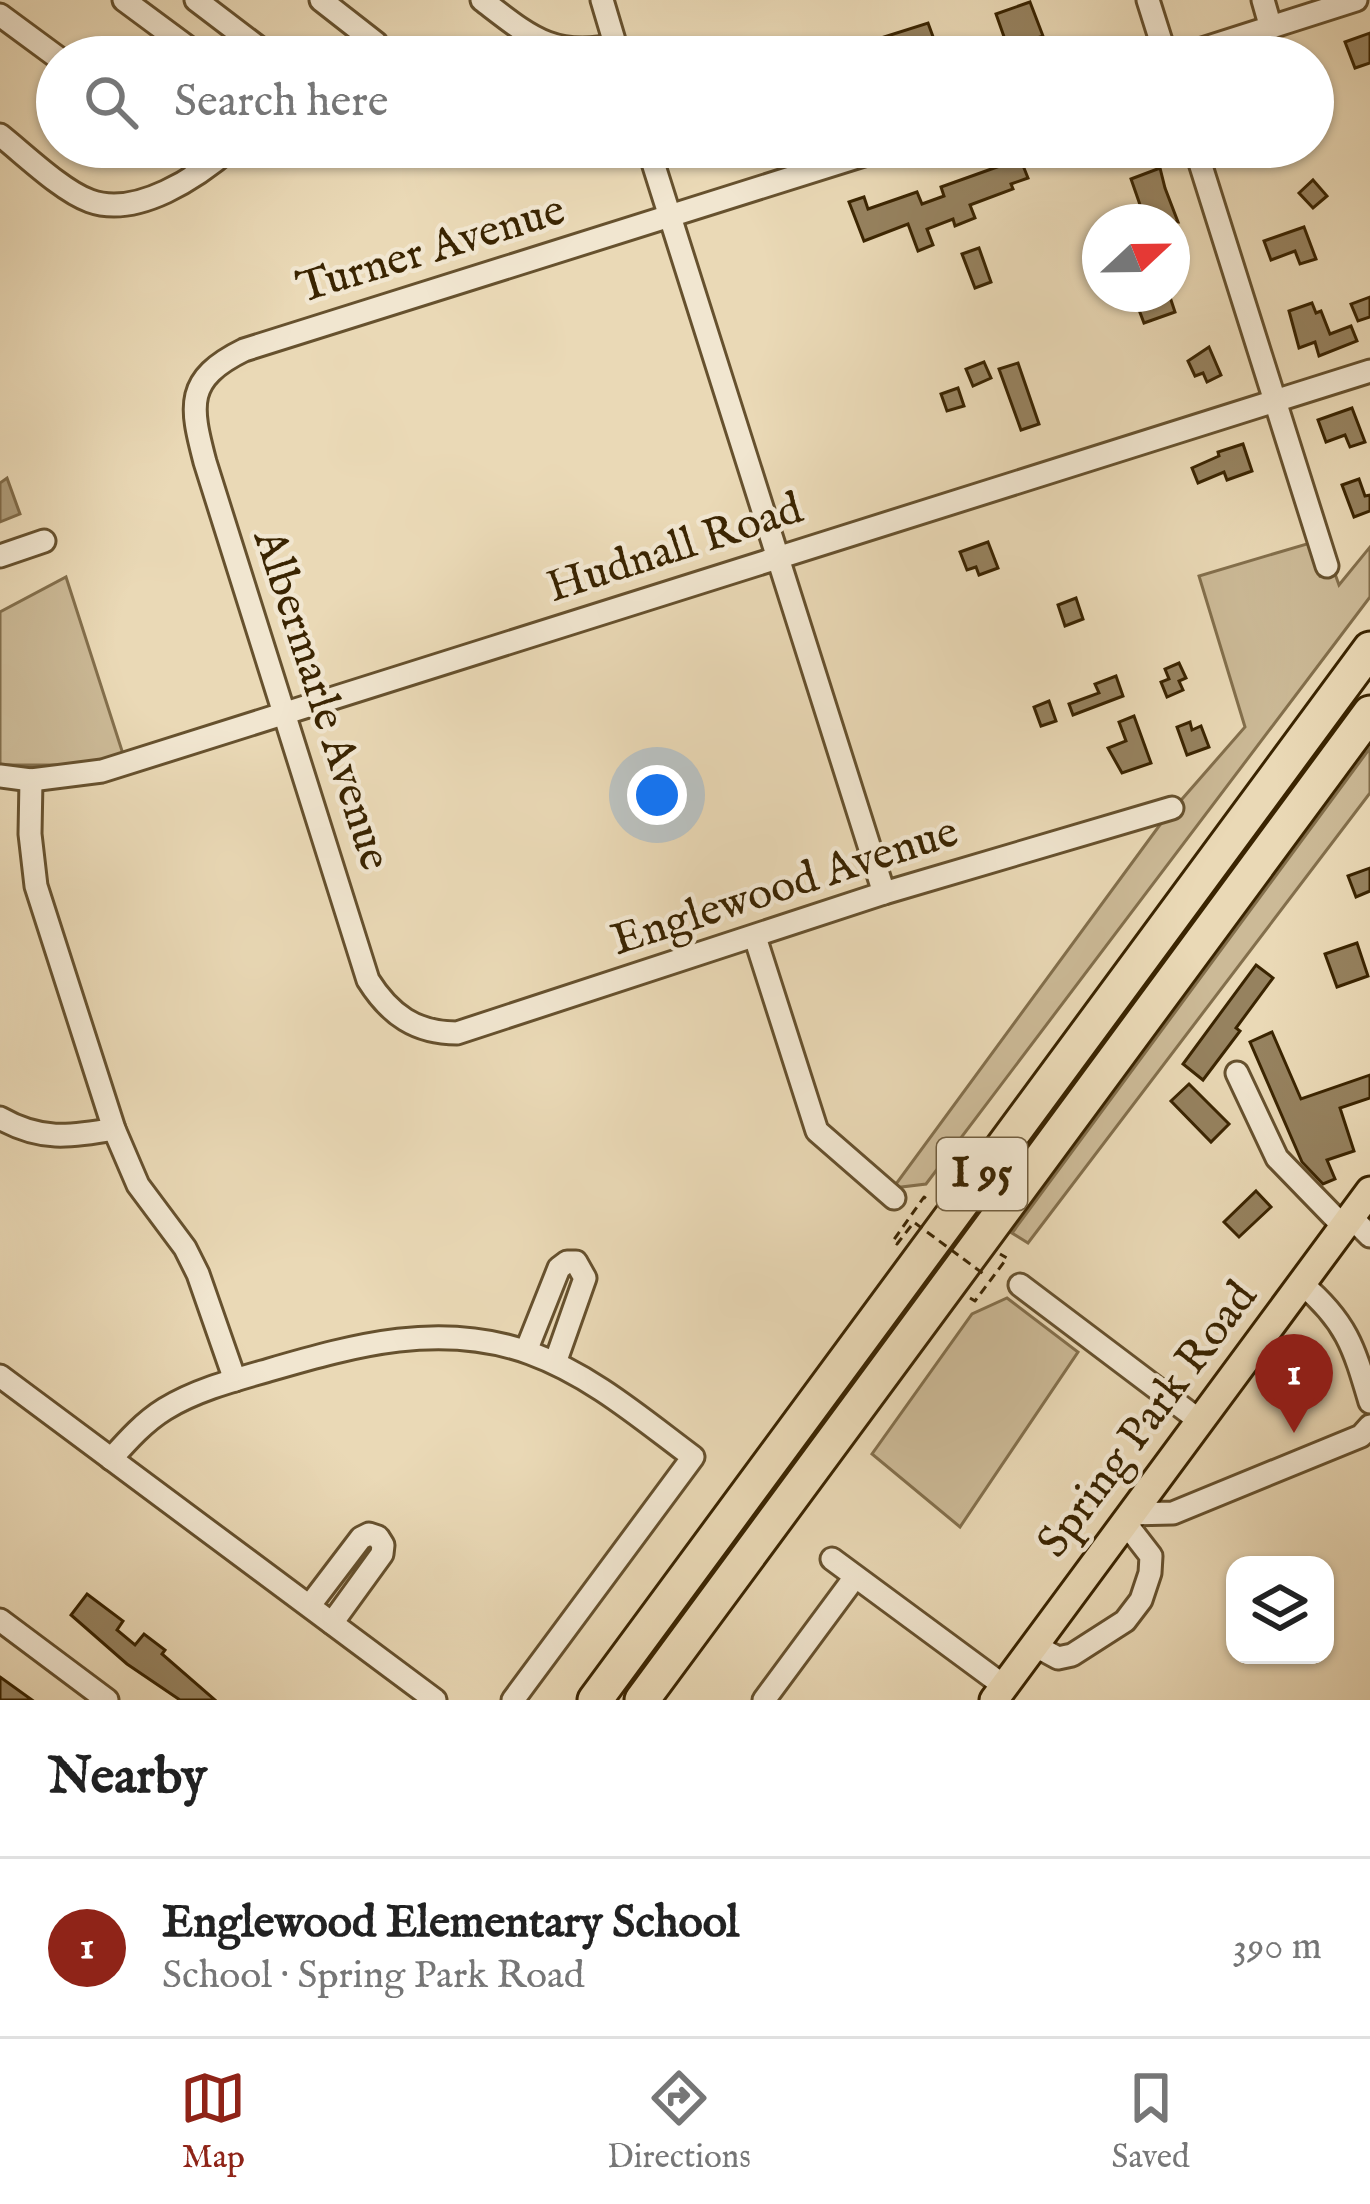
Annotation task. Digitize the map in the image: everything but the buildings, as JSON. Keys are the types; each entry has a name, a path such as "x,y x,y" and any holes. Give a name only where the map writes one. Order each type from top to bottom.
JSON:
{"highway":[{"name":"I 95","path":"595,1700 1370,649"},
{"name":"I 95","path":"642,1700 1370,713"}],"main road":[{"name":"Spring Park Road","path":"999,1693 1302,1284 1355,1226 1370,1191"}],"street":[{"path":"124,0 173,36"},
{"path":"196,0 243,36"},
{"path":"321,0 367,36"},
{"path":"482,0 533,36"},
{"path":"602,0 613,36"},
{"path":"1148,0 1159,36"},
{"path":"1263,0 1271,28"},
{"path":"1245,36 1356,0"},
{"path":"0,15 36,42"},
{"path":"0,135 36,163"},
{"path":"43,168 84,200 109,206 139,202 202,168"},
{"path":"655,168 884,892"},
{"name":"Turner Avenue","path":"207,373 244,350 823,168"},
{"path":"1202,168 1328,566"},
{"name":"Hudnall Road","path":"0,776 31,780 102,771 1370,371"},
{"name":"Albermarle Avenue","path":"207,373 198,387 194,417 368,980 393,1012 422,1029"},
{"path":"0,556 44,542"},
{"path":"31,780 35,886 114,1129 138,1185 198,1274 235,1380"},
{"name":"Englewood Avenue","path":"422,1029 458,1033 884,892 1172,808"},
{"path":"755,937 817,1131 894,1198"},
{"path":"1237,1073 1276,1158 1355,1226"},
{"path":"0,1118 41,1136 64,1138 114,1129"},
{"path":"526,1352 559,1268 576,1262 585,1278 555,1363"},
{"path":"1302,1284 1344,1326 1370,1402"},
{"path":"1020,1285 1200,1421"},
{"path":"111,1459 141,1426 166,1408 235,1380 341,1349 403,1337 469,1339 555,1363 693,1456 513,1700"},
{"path":"0,1376 435,1700"},
{"path":"1034,1645 1058,1658 1072,1655 1125,1621 1133,1610 1150,1573 1150,1556 1126,1517 1174,1513 1361,1436 1370,1426"},
{"path":"310,1605 361,1538 378,1537 382,1554 332,1623"},
{"path":"832,1559 999,1693"},
{"path":"764,1700 855,1577"},
{"path":"0,1620 107,1700"}],"path":[{"path":"924,1197 931,1202 913,1224 897,1244 893,1240 924,1197"},
{"path":"913,1224 984,1277"},
{"path":"1000,1254 1007,1258 975,1301 970,1298 984,1277 1000,1254"}],"shaded area":[{"path":"7,478 20,514 0,522 0,483"},
{"path":"1310,543 1320,576 1334,571 1339,585 1370,547 1370,597 926,1184 893,1188 1162,822 1245,727 1199,576"},
{"path":"66,577 124,757 72,765 0,765 0,612"},
{"path":"1370,748 1370,793 1028,1243 1012,1233"},
{"path":"1007,1298 1078,1352 960,1527 872,1454 972,1314"}],"place":[{"name":"Englewood Elementary School","path":"1294,1433"}]}
